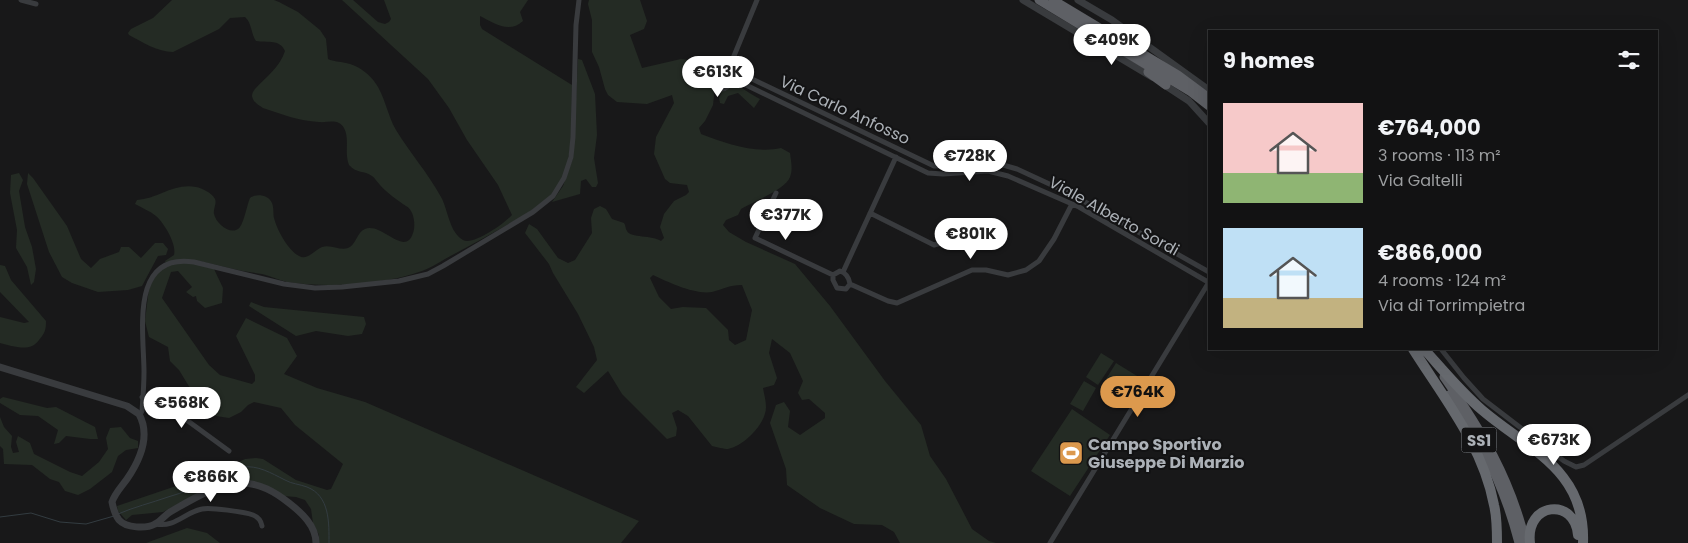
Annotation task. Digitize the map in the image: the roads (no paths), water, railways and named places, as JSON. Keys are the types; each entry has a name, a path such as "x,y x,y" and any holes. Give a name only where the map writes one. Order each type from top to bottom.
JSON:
{"highway":[{"path":"1039,0 1191,92 1208,105"},
{"path":"1053,0 1178,75 1208,95"},
{"path":"1108,41 1166,86"},
{"path":"1191,78 1208,95"},
{"path":"1414,350 1464,429 1482,463 1494,504 1497,543"},
{"name":"SS1","path":"1414,350 1464,416 1482,445 1502,489 1520,543"},
{"path":"1425,350 1452,382 1472,401 1511,434 1544,457 1568,482 1577,503 1582,523 1582,543"},
{"name":"SS1","path":"1425,350 1491,448 1514,501 1528,543"},
{"path":"1528,543 1529,530 1533,521 1540,514 1554,509 1565,512 1572,519 1577,528 1578,543"}],"street":[{"path":"21,0 36,4"},
{"path":"140,415 142,411 144,372 144,300 152,278 165,264 176,261 189,261 304,287 342,287 399,281 428,274 443,266 533,212 550,199 564,178 572,150 578,0"},
{"path":"724,76 757,0"},
{"path":"1023,0 1166,86 1188,101 1208,123"},
{"path":"1078,0 1112,20 1208,89"},
{"name":"Via Carlo Anfosso","path":"729,68 934,166 990,163 1003,164 1017,169 1071,194 1208,271"},
{"path":"724,76 728,79 728,84 721,88 718,87 715,83 717,77 724,76"},
{"name":"Viale Alberto Sordi","path":"728,84 738,83 746,85 928,173 985,171 1008,176 1072,204 1208,281"},
{"path":"845,132 848,125"},
{"path":"843,272 896,157"},
{"path":"776,193 755,238 834,275"},
{"path":"850,284 846,290 837,288 833,280 836,272 846,274 850,284 888,301 897,303 972,270 986,270 1001,275 1014,274 1026,270 1039,261 1054,239 1072,204"},
{"path":"870,213 934,245 945,242"},
{"path":"1050,543 1208,284"},
{"path":"1443,350 1469,384 1492,406 1564,462 1576,467 1584,465 1688,396"},
{"path":"0,367 127,406 140,415 144,434 141,453 135,466 114,497 113,505 117,517 122,522 134,526 168,525 208,508 248,514 259,518 262,526"},
{"path":"142,397 177,413 228,451"},
{"path":"155,524 172,511 215,489 233,484 249,484 271,490 299,511 314,529 316,543"}],"waterway":[{"path":"118,514 185,491 234,469 254,467 315,491 324,503 327,511 329,543"},
{"path":"0,517 31,513 60,522 86,524 114,516"}],"place":[{"name":"Campo Sportivo Giuseppe Di Marzio","path":"1071,453"}]}
